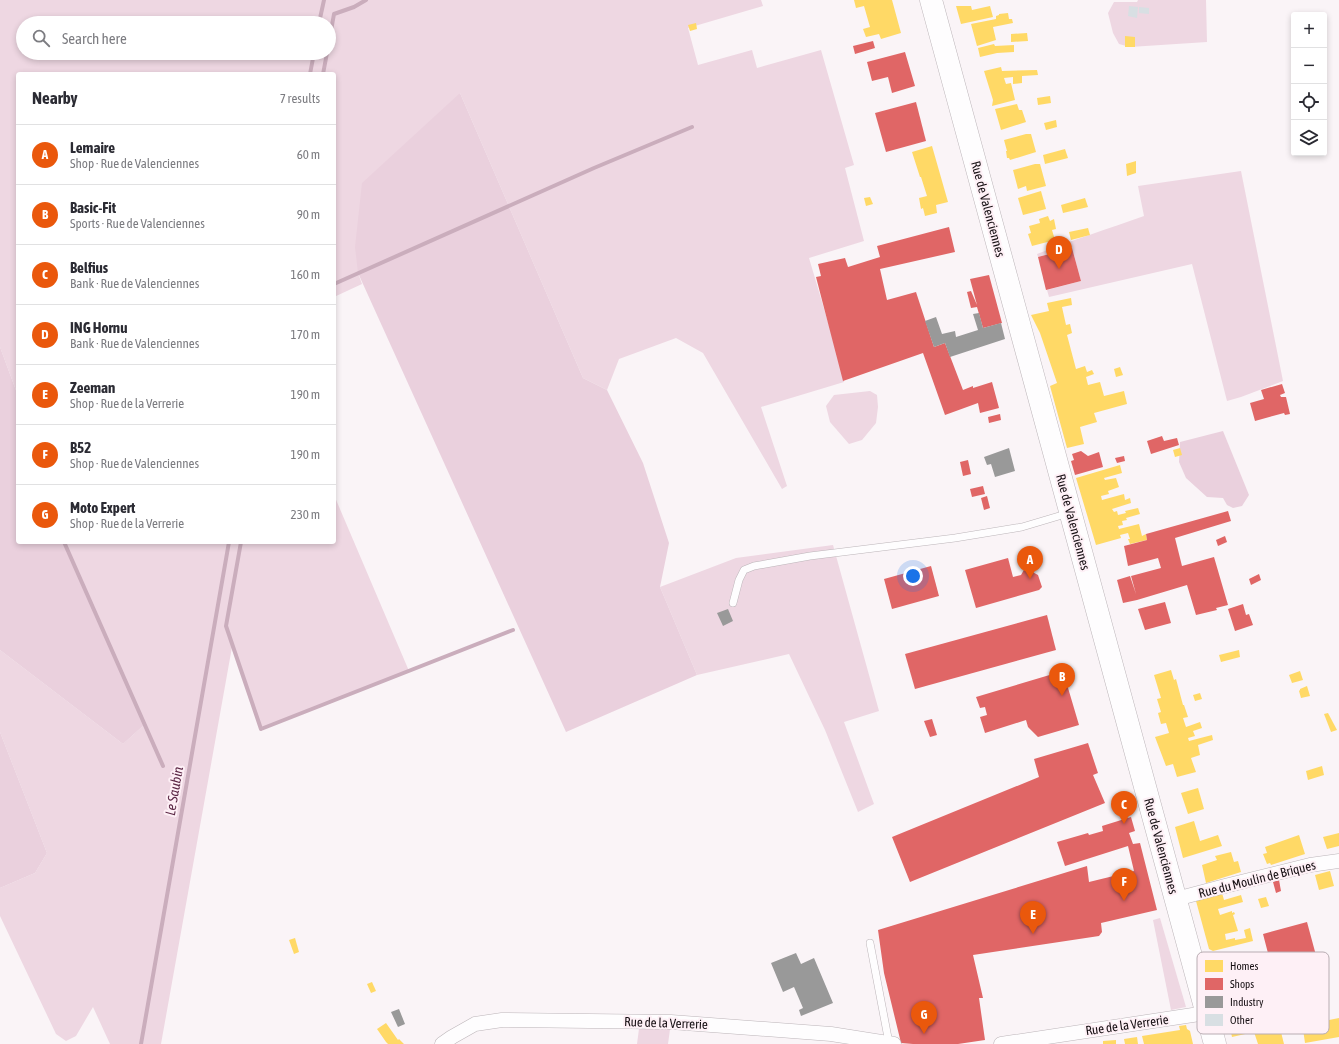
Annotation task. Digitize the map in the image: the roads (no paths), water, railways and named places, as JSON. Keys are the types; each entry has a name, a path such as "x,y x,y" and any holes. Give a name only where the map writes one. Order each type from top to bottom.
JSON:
{"main road":[{"name":"Rue de Valenciennes","path":"931,0 1197,979"},
{"name":"Rue de Valenciennes","path":"1212,1034 1215,1044"}],"street":[{"name":"Rue du Moulin de Briques","path":"1176,899 1303,867 1339,861"},
{"name":"Rue de la Verrerie","path":"1001,1044 1197,1014"},
{"name":"Rue de la Verrerie","path":"442,1044 475,1024 502,1020 671,1022 831,1034 892,1044"}],"lane":[{"path":"733,603 739,580 744,570 754,566 822,554 956,538 1022,527 1071,513"},
{"path":"870,943 892,1044"}],"waterway":[{"name":"Le Saubin","path":"321,16 324,0"},
{"path":"334,16 334,14 354,7 366,0"},
{"name":"Le Saubin","path":"310,72 313,60"},
{"path":"323,72 326,60"},
{"path":"336,283 594,168 692,127"},
{"path":"65,544 163,766"},
{"name":"Le Saubin","path":"141,1044 229,544"},
{"path":"241,544 226,626 261,729 513,630"}],"place":[{"name":"ING Hornu","path":"1059,269"},
{"name":"Lemaire","path":"1030,579"},
{"name":"Basic-Fit","path":"1062,696"},
{"name":"Belfius","path":"1124,824"},
{"name":"B52","path":"1124,901"},
{"name":"Zeeman","path":"1033,934"},
{"name":"Moto Expert","path":"924,1034"}]}
